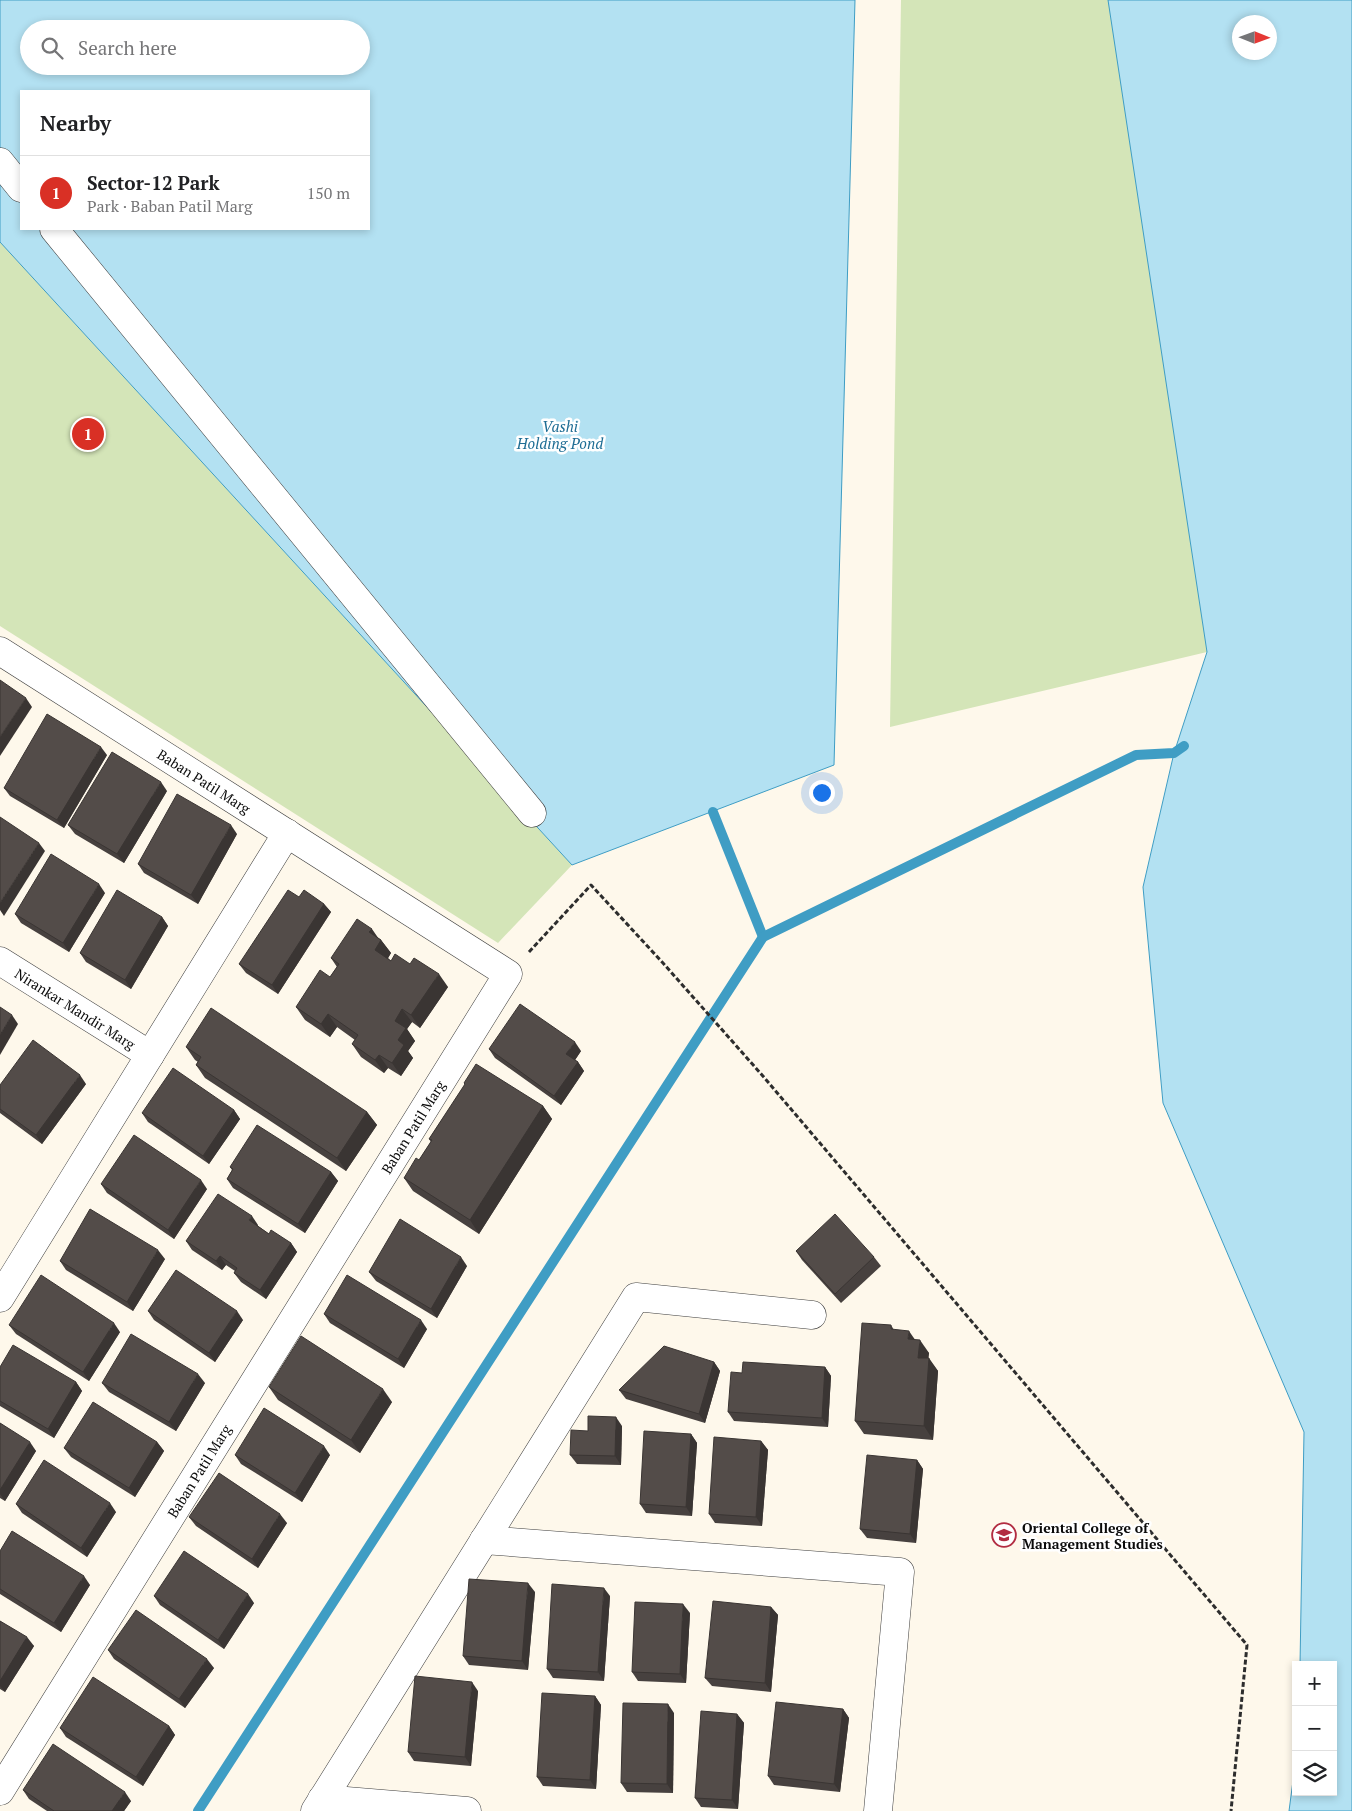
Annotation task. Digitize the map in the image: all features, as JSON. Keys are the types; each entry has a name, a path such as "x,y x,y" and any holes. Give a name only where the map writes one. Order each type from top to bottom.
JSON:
{"street":[{"path":"0,162 20,187"},
{"path":"55,230 532,813"},
{"name":"Baban Patil Marg","path":"0,651 508,974 0,1791"},
{"path":"3,1287 287,834"},
{"name":"Nirankar Mandir Marg","path":"0,961 150,1055"},
{"path":"466,1811 319,1805 636,1297 812,1315"},
{"path":"484,1540 900,1572 878,1811"}],"path":[{"path":"508,974 591,885 762,1075 1247,1645 1231,1811"}],"green space":[{"path":"901,0 1352,0 1352,635 1207,652 890,727"},
{"path":"0,242 572,865 498,943 0,626"}],"water":[{"name":"Vashi Holding Pond","path":"0,0 855,0 834,765 572,865 0,242"},
{"path":"1108,0 1352,0 1352,1811 1289,1811 1292,1788 1292,1796 1337,1796 1337,1661 1300,1661 1304,1432 1163,1103 1143,887 1174,753 1207,652"}],"building":[{"path":"0,680 26,698 0,737"},
{"path":"47,714 101,747 57,820 4,788"},
{"path":"112,752 161,782 117,854 68,825"},
{"path":"177,794 231,825 191,895 138,864"},
{"path":"0,817 39,843 0,903"},
{"path":"51,854 99,884 63,943 15,914"},
{"path":"117,890 162,917 125,980 80,953"},
{"path":"288,890 299,897 304,890 324,904 272,985 239,964"},
{"path":"357,919 372,929 369,932 381,940 375,950 391,961 395,954 410,964 414,958 439,974 411,1015 402,1009 395,1021 406,1028 398,1040 404,1045 392,1063 379,1055 375,1060 352,1044 358,1035 328,1014 321,1024 296,1007 320,970 330,977 339,964 331,958"},
{"path":"520,1004 575,1042 566,1054 578,1062 554,1096 489,1049"},
{"path":"0,1007 12,1015 0,1035"},
{"path":"211,1008 367,1112 337,1158 196,1065 201,1057 186,1047"},
{"path":"33,1040 80,1075 36,1135 0,1109 0,1085"},
{"path":"476,1064 543,1106 470,1220 404,1178 416,1158 419,1160 432,1140 429,1139"},
{"path":"173,1068 234,1110 203,1156 142,1113"},
{"path":"257,1125 331,1172 298,1224 227,1179 233,1169 230,1167"},
{"path":"134,1135 201,1180 168,1230 101,1184"},
{"path":"218,1194 252,1216 249,1220 269,1234 271,1230 291,1243 260,1290 234,1273 237,1268 220,1256 216,1261 186,1241"},
{"path":"90,1209 158,1250 127,1302 60,1261"},
{"path":"835,1214 874,1257 835,1294 796,1251"},
{"path":"400,1219 461,1257 431,1309 369,1272"},
{"path":"176,1270 237,1311 209,1353 148,1311"},
{"path":"41,1275 114,1323 83,1372 9,1325"},
{"path":"347,1275 421,1320 398,1359 324,1314"},
{"path":"862,1323 891,1325 891,1329 909,1331 908,1339 920,1340 918,1358 929,1358 924,1426 855,1421"},
{"path":"131,1334 198,1374 169,1422 102,1383"},
{"path":"301,1336 383,1389 351,1440 269,1387"},
{"path":"13,1345 76,1382 48,1429 0,1401 0,1367"},
{"path":"664,1346 714,1362 699,1414 619,1390"},
{"path":"743,1362 825,1367 822,1418 728,1412 731,1372 742,1373"},
{"path":"93,1402 157,1442 129,1488 64,1448"},
{"path":"264,1408 324,1446 295,1493 235,1455"},
{"path":"588,1416 616,1417 615,1456 570,1455 571,1430 588,1431"},
{"path":"0,1423 30,1442 0,1490"},
{"path":"644,1431 691,1434 686,1507 640,1504"},
{"path":"714,1437 761,1441 756,1517 709,1514"},
{"path":"867,1455 917,1460 910,1534 860,1529"},
{"path":"44,1460 110,1503 81,1548 16,1504"},
{"path":"219,1473 280,1514 252,1559 189,1517"},
{"path":"12,1531 84,1576 54,1623 0,1589 0,1551"},
{"path":"184,1551 248,1594 218,1640 154,1596"},
{"path":"469,1579 528,1583 522,1661 463,1656"},
{"path":"552,1584 604,1588 598,1672 547,1669"},
{"path":"713,1601 771,1607 765,1683 705,1678"},
{"path":"635,1602 683,1604 680,1674 632,1672"},
{"path":"136,1610 207,1659 179,1699 108,1650"},
{"path":"0,1621 27,1637 0,1681"},
{"path":"415,1676 472,1682 465,1757 408,1752"},
{"path":"93,1677 169,1726 136,1777 60,1728"},
{"path":"542,1693 595,1696 590,1780 537,1777"},
{"path":"776,1702 843,1709 834,1784 768,1776"},
{"path":"623,1703 668,1704 667,1784 621,1783"},
{"path":"701,1711 737,1714 732,1800 695,1798"},
{"path":"53,1744 125,1792 112,1811 54,1811 23,1790"}],"waterway":[{"path":"198,1811 763,937 1136,755 1174,753 1184,746"},
{"path":"713,812 763,937"}],"place":[{"name":"Sector-12 Park","path":"88,434"},
{"name":"Oriental College of Management Studies","path":"1004,1535"}]}
